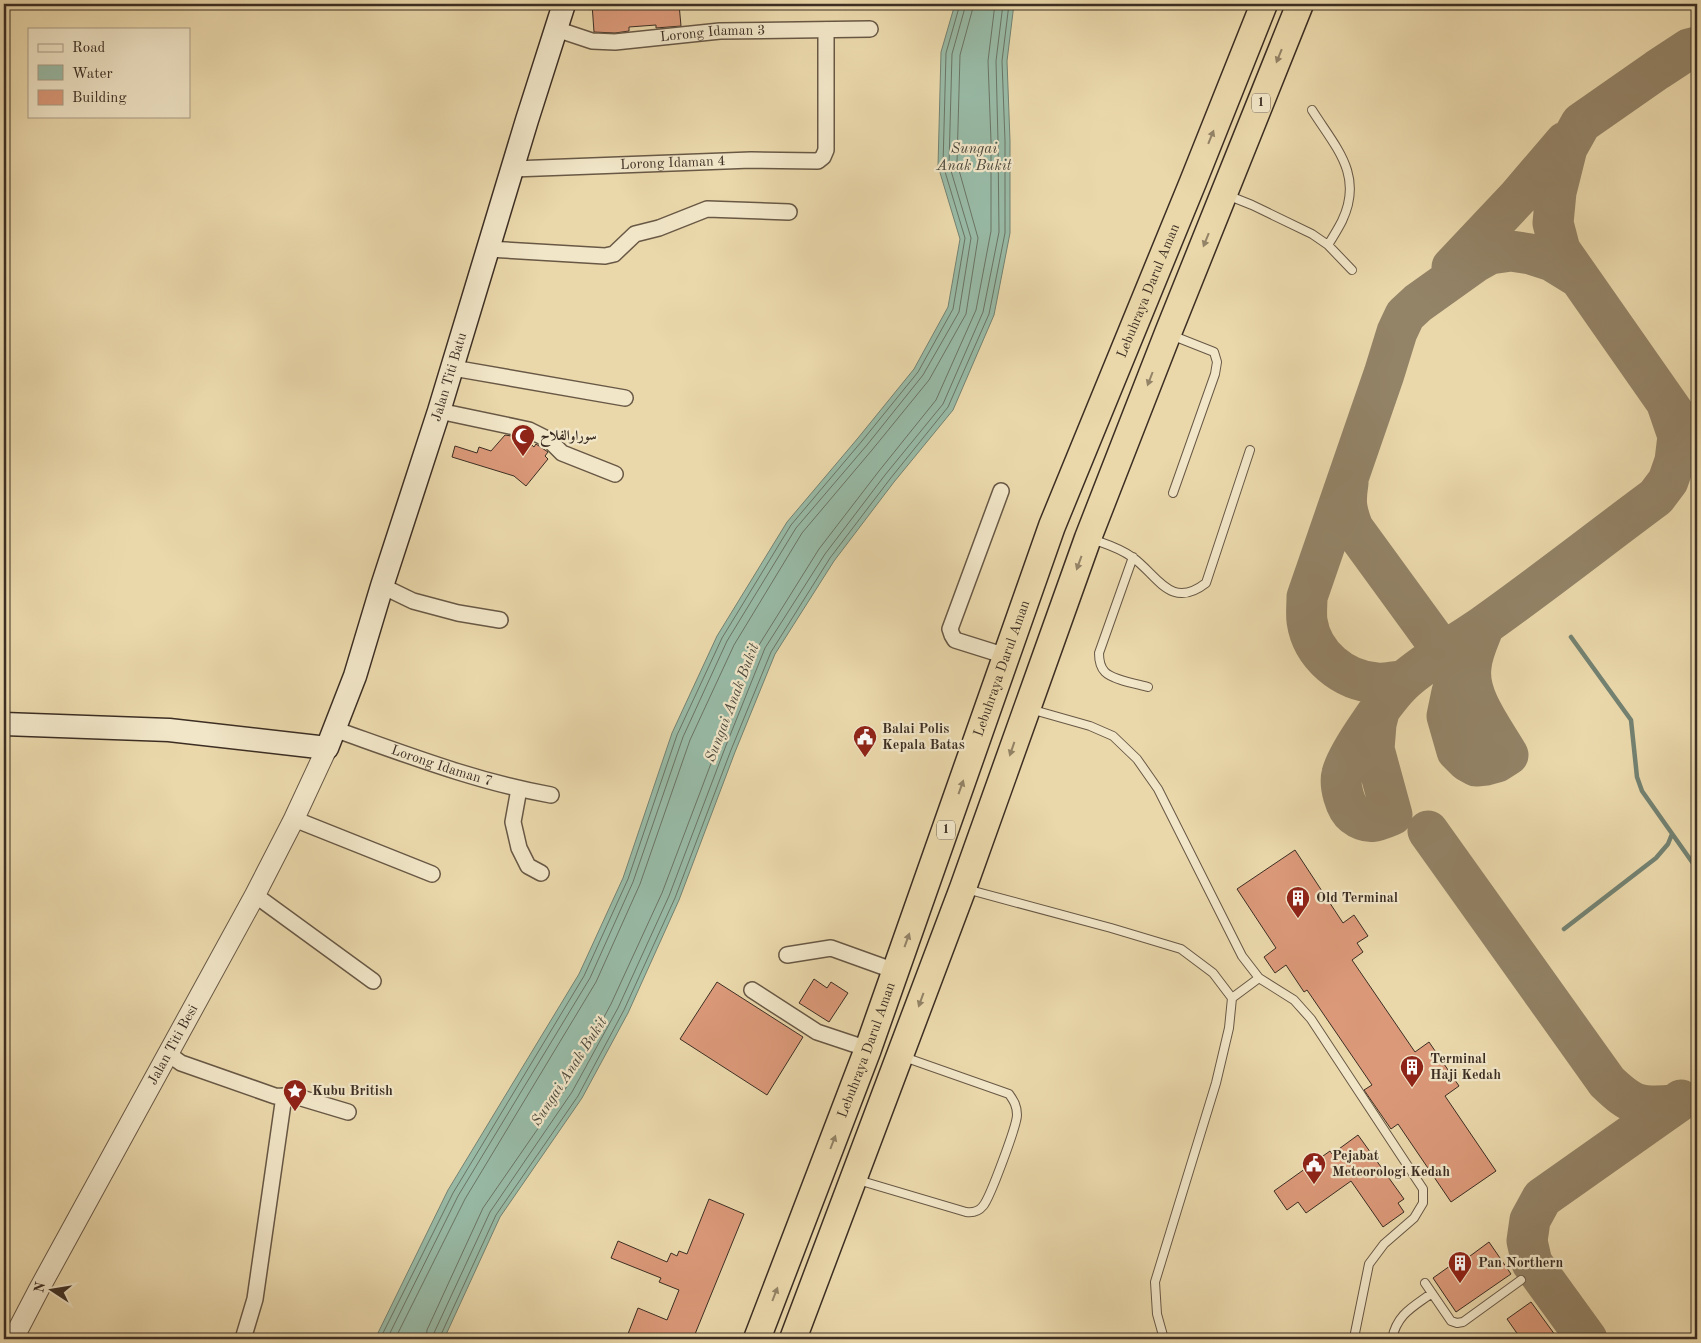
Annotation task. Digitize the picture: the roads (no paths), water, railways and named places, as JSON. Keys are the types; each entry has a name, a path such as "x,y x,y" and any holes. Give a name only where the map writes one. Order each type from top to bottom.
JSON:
{"highway":[{"name":"Lebuhraya Darul Aman","path":"757,1339 868,1049 1052,526 1264,4"},
{"name":"1","path":"793,1339 963,888 1088,538 1300,4"},
{"path":"1193,182 1224,194"},
{"path":"1052,526 1088,538"}],"main road":[{"name":"Jalan Titi Batu","path":"330,739 355,676 382,586 453,368 564,4"},
{"path":"4,724 169,730 330,739"}],"street":[{"name":"Lorong Idaman 3","path":"556,29 592,41 614,42 720,31 870,29"},
{"name":"Lorong Idaman 4","path":"513,169 712,163 750,160 818,161 826,150 826,30"},
{"path":"488,249 604,256 614,254 636,234 660,228 707,209 789,212"},
{"path":"453,368 625,398"},
{"path":"439,411 529,430 549,440 562,453 615,474"},
{"path":"1001,491 950,629 956,640 1006,656"},
{"path":"382,586 413,601 500,620"},
{"name":"Lorong Idaman 7","path":"330,739 405,754 518,789 551,795"},
{"name":"Jalan Titi Besi","path":"13,1339 255,894 294,819 330,739"},
{"path":"518,789 513,822 519,848 528,866 541,873"},
{"path":"294,819 432,874"},
{"path":"255,894 373,981"},
{"path":"787,955 831,948 895,972"},
{"path":"752,990 817,1032 868,1049"},
{"path":"167,1053 181,1063 275,1096 298,1097 348,1112"},
{"path":"242,1339 255,1299 284,1096"}],"lane":[{"path":"1312,110 1347,166 1350,185 1348,205 1342,222 1328,244"},
{"path":"1224,194 1252,205 1328,244 1352,270"},
{"path":"1168,333 1214,352 1217,362 1215,374 1173,493"},
{"path":"1088,538 1118,549 1133,557 1155,580 1167,588 1181,594 1196,592 1206,583 1250,450"},
{"path":"1133,557 1099,653 1100,662 1105,672 1114,677 1148,688"},
{"path":"1026,708 1090,726 1113,736 1137,759 1158,789 1242,956 1259,978 1294,1000 1311,1019 1423,1189 1423,1203 1414,1218 1384,1244 1369,1264 1354,1333"},
{"path":"963,888 1181,949 1213,973 1232,998 1229,1028 1216,1083 1155,1282 1157,1314 1164,1339"},
{"path":"1232,998 1259,978"},
{"path":"854,1179 974,1213 983,1206 993,1185 1017,1117 1016,1105 1009,1094 900,1055"},
{"path":"1425,1283 1451,1321 1457,1323 1463,1322 1521,1280"},
{"path":"1392,1339 1394,1329 1400,1317 1432,1293"}],"water":[{"name":"Sungai Anak Bukit","path":"955,4 1014,4 1007,61 1010,141 1010,233 994,315 953,410 894,482 834,561 775,654 735,752 679,900 628,1013 582,1098 500,1217 444,1339 375,1339 448,1190 579,974 623,878 672,733 717,636 787,522 914,369 948,307 960,239 938,166 941,52"}],"waterway":[{"path":"1690,4 1695,12"},
{"path":"1571,637 1631,720 1637,777 1642,791 1697,869"},
{"path":"1564,929 1656,858 1668,844 1672,834"}],"place":[{"name":"سوراوالفلاح","path":"523,457"},
{"name":"Balai Polis Kepala Batas","path":"865,758"},
{"name":"Old Terminal","path":"1298,919"},
{"name":"Terminal Haji Kedah","path":"1412,1088"},
{"name":"Kubu British","path":"295,1112"},
{"name":"Pejabat Meteorologi Kedah","path":"1314,1185"},
{"name":"Pan Northern","path":"1460,1284"}]}
